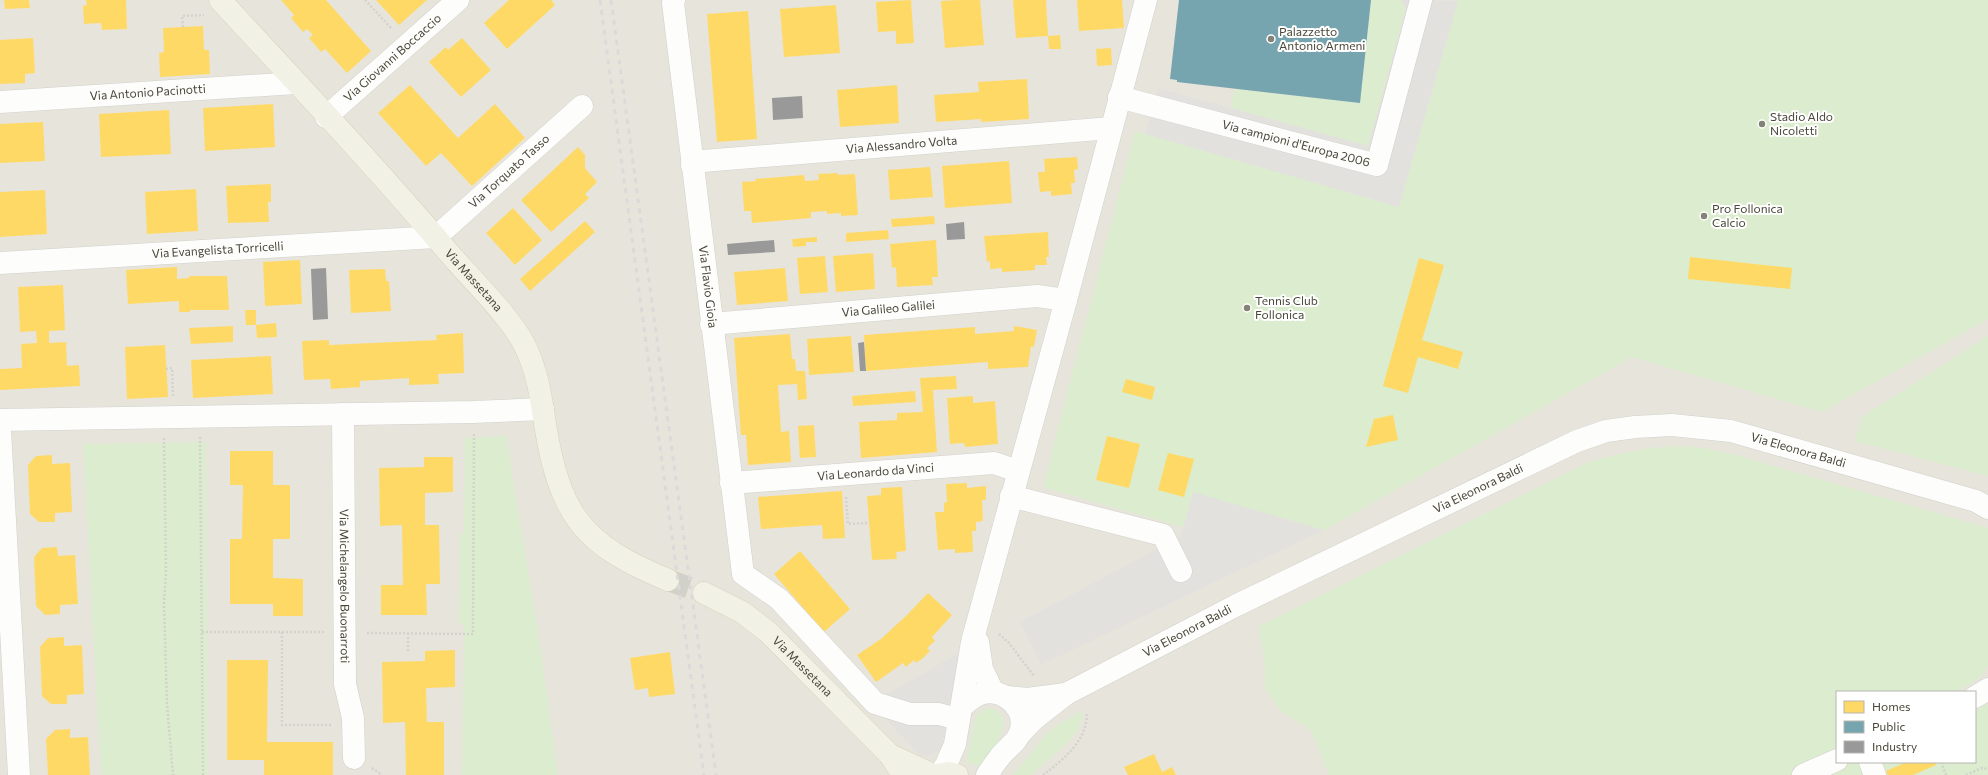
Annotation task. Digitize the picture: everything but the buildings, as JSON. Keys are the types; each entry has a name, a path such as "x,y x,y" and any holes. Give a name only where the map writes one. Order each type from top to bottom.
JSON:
{"main road":[{"name":"Via Massetana","path":"221,0 436,237 513,327 523,342 531,360 536,376 556,479 575,518 586,531 612,553 668,580"},
{"name":"Via Massetana","path":"704,593 742,612 768,632 890,754 903,775"},
{"name":"Via Massetana","path":"890,754 933,775"},
{"path":"938,775 948,773 957,775"}],"street":[{"name":"Via Giovanni Boccaccio","path":"326,117 458,0"},
{"name":"Via Flavio Gioia","path":"674,0 673,3 711,324 743,574 780,599 875,703 910,714 939,714 950,717 960,714"},
{"path":"938,775 946,764 953,750 977,623 1066,300 1146,0"},
{"name":"Via campioni d'Europa 2006","path":"1120,97 1377,165 1421,0"},
{"name":"Via Antonio Pacinotti","path":"0,102 296,83"},
{"name":"Via Torquato Tasso","path":"436,237 582,106"},
{"name":"Via Alessandro Volta","path":"692,165 711,160 1111,128"},
{"name":"Via Evangelista Torricelli","path":"0,263 436,237"},
{"name":"Via Galileo Galilei","path":"711,324 1037,296 1066,300"},
{"path":"0,420 542,409"},
{"name":"Via Michelangelo Buonarroti","path":"343,414 345,684 353,718 354,758"},
{"name":"Via Eleonora Baldi","path":"960,714 976,695 1000,695 1027,699 1066,694 1237,605 1576,440 1606,431 1636,427 1672,425 1731,431 1984,503"},
{"path":"0,430 19,775"},
{"name":"Via Leonardo da Vinci","path":"731,483 994,463 1018,471"},
{"path":"1011,496 1163,535 1181,571"},
{"path":"977,623 979,656 982,669 1000,695 1015,705 1022,720 1019,736"},
{"path":"1976,696 1988,688"},
{"path":"986,775 1000,756 1014,744 1034,719 1066,694"},
{"path":"1803,775 1836,760"},
{"path":"1870,763 1875,775"}],"path":[{"path":"182,27 182,16 206,15 221,0"},
{"path":"366,0 388,25"},
{"path":"166,369 172,368 169,417 164,602 167,704 173,775"},
{"path":"200,417 203,775"},
{"path":"464,634 473,634 474,438"},
{"path":"844,474 848,524 869,523"},
{"path":"282,632 282,725 338,725"},
{"path":"997,632 1009,643 1036,680"},
{"path":"408,634 408,653"},
{"path":"1043,775 1079,742 1087,723 1087,713"},
{"path":"1941,763 1946,775"},
{"path":"1966,775 1982,768 1988,769"}],"shaded area":[{"path":"0,0 1988,0 1988,775 0,775"},
{"path":"1401,0 1458,1 1399,207 1145,134 1158,88 1368,146 1406,9"},
{"path":"1193,492 1324,530 1041,665 1020,622 1181,536"},
{"path":"959,653 954,690 942,747 936,753 920,756 871,703"}],"green space":[{"path":"1371,0 1401,0 1406,9 1368,146 1231,108 1235,89 1359,103"},
{"name":"Pro Follonica Calcio","path":"1458,0 1988,0 1988,319 1822,412 1632,357 1324,530 1194,493 1183,527 1043,487 1135,131 1399,207"},
{"path":"1988,336 1988,476 1855,441 1862,417"},
{"path":"506,436 538,632 558,775 462,775 464,624 459,624 460,534 464,534 465,438"},
{"path":"206,442 208,775 101,775 83,444"},
{"path":"1677,446 1704,448 1732,454 1988,528 1988,664 1985,670 1979,678 1956,691 1836,691 1836,763 1976,763 1976,710 1988,704 1988,775 1329,775 1311,730 1280,710 1265,688 1265,663 1259,626 1587,463 1610,456 1653,448"},
{"path":"987,708 999,712 1003,718 1004,725 999,740 981,768 966,761 976,715"},
{"path":"1081,711 1082,719 1079,728 1064,746 1031,775 1012,775 1027,759 1043,737 1056,726"}],"tunnel":[{"path":"668,580 704,593"}],"railway":[{"path":"600,0 704,775"},
{"path":"611,0 716,775"}],"place":[{"name":"Palazzetto Antonio Armeni","path":"1271,39"},
{"name":"Stadio Aldo Nicoletti","path":"1762,124"},
{"name":"Pro Follonica Calcio","path":"1704,216"},
{"name":"Tennis Club Follonica","path":"1247,308"}]}
